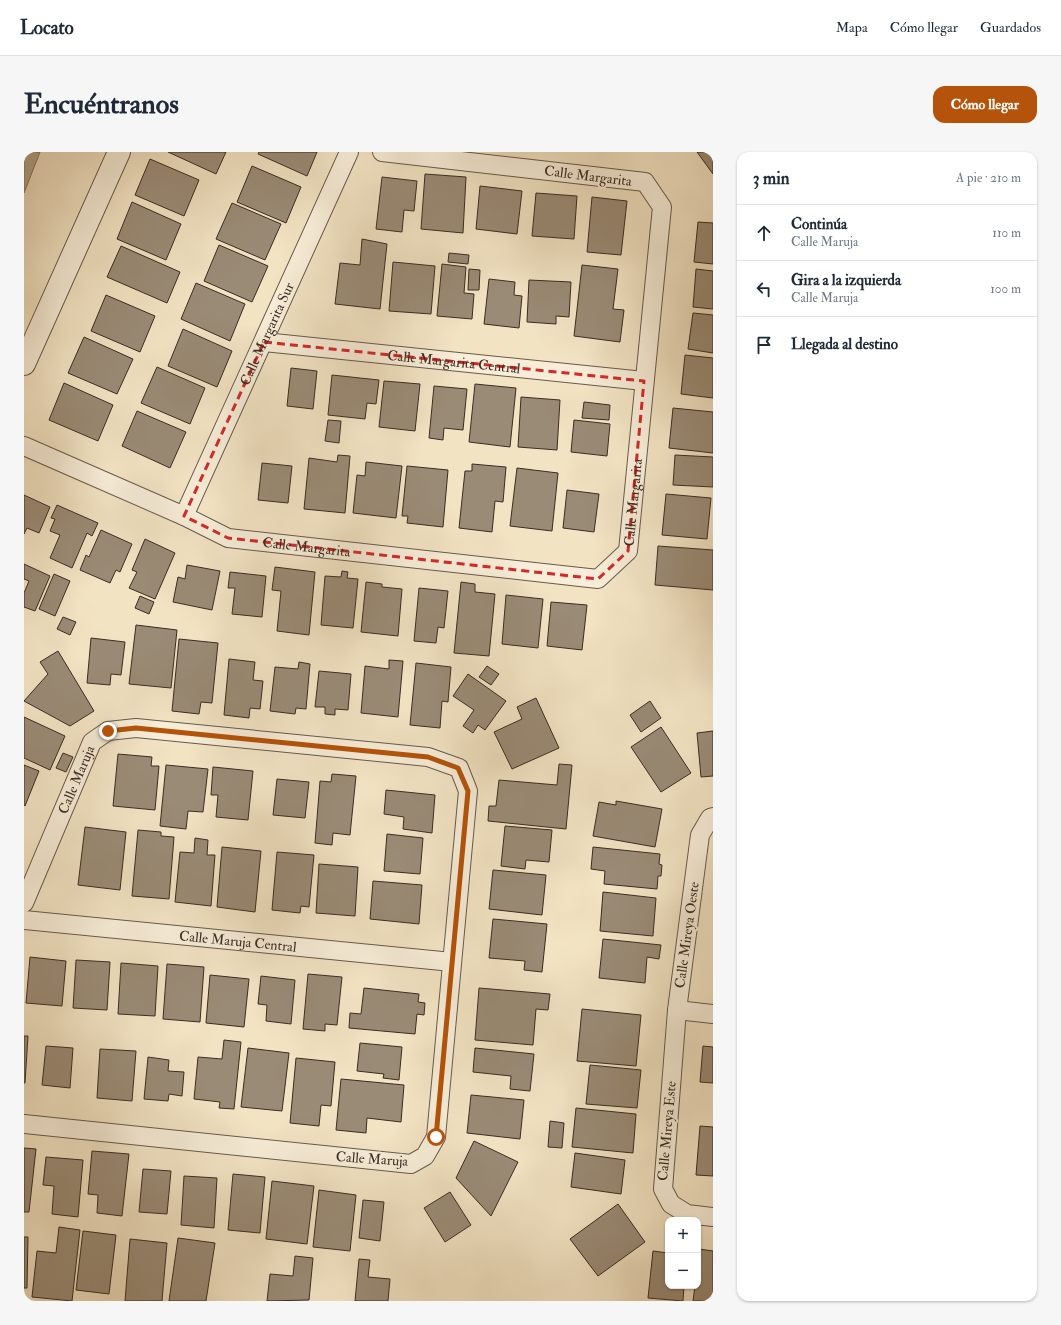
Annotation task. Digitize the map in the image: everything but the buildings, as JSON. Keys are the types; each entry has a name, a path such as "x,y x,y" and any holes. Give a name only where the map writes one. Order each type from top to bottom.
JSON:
{"street":[{"path":"24,364 119,152"},
{"name":"Calle Margarita Sur","path":"184,516 349,152"},
{"name":"Calle Margarita","path":"24,446 184,516 228,538 598,579 628,551 662,207 646,182 382,152"},
{"name":"Calle Margarita Central","path":"264,342 644,381"},
{"name":"Calle Maruja","path":"24,903 92,742 108,731 136,728 428,757 458,768 468,791 436,1137 425,1156 411,1164 24,1124"},
{"name":"Calle Mireya Oeste","path":"677,1010 700,835 710,818 713,817"},
{"name":"Calle Maruja Central","path":"24,920 452,962"},
{"path":"677,1010 713,1014"},
{"name":"Calle Mireya Este","path":"677,1010 663,1189 671,1204 686,1214 713,1217"}],"highlighted area":[{"path":"264,342 644,381 628,551 598,579 228,538 184,516"}],"shaded area":[{"path":"24,152 40,152 24,193"}],"route":[{"path":"108,731 136,728 428,757 458,768 468,791 436,1137"}]}
